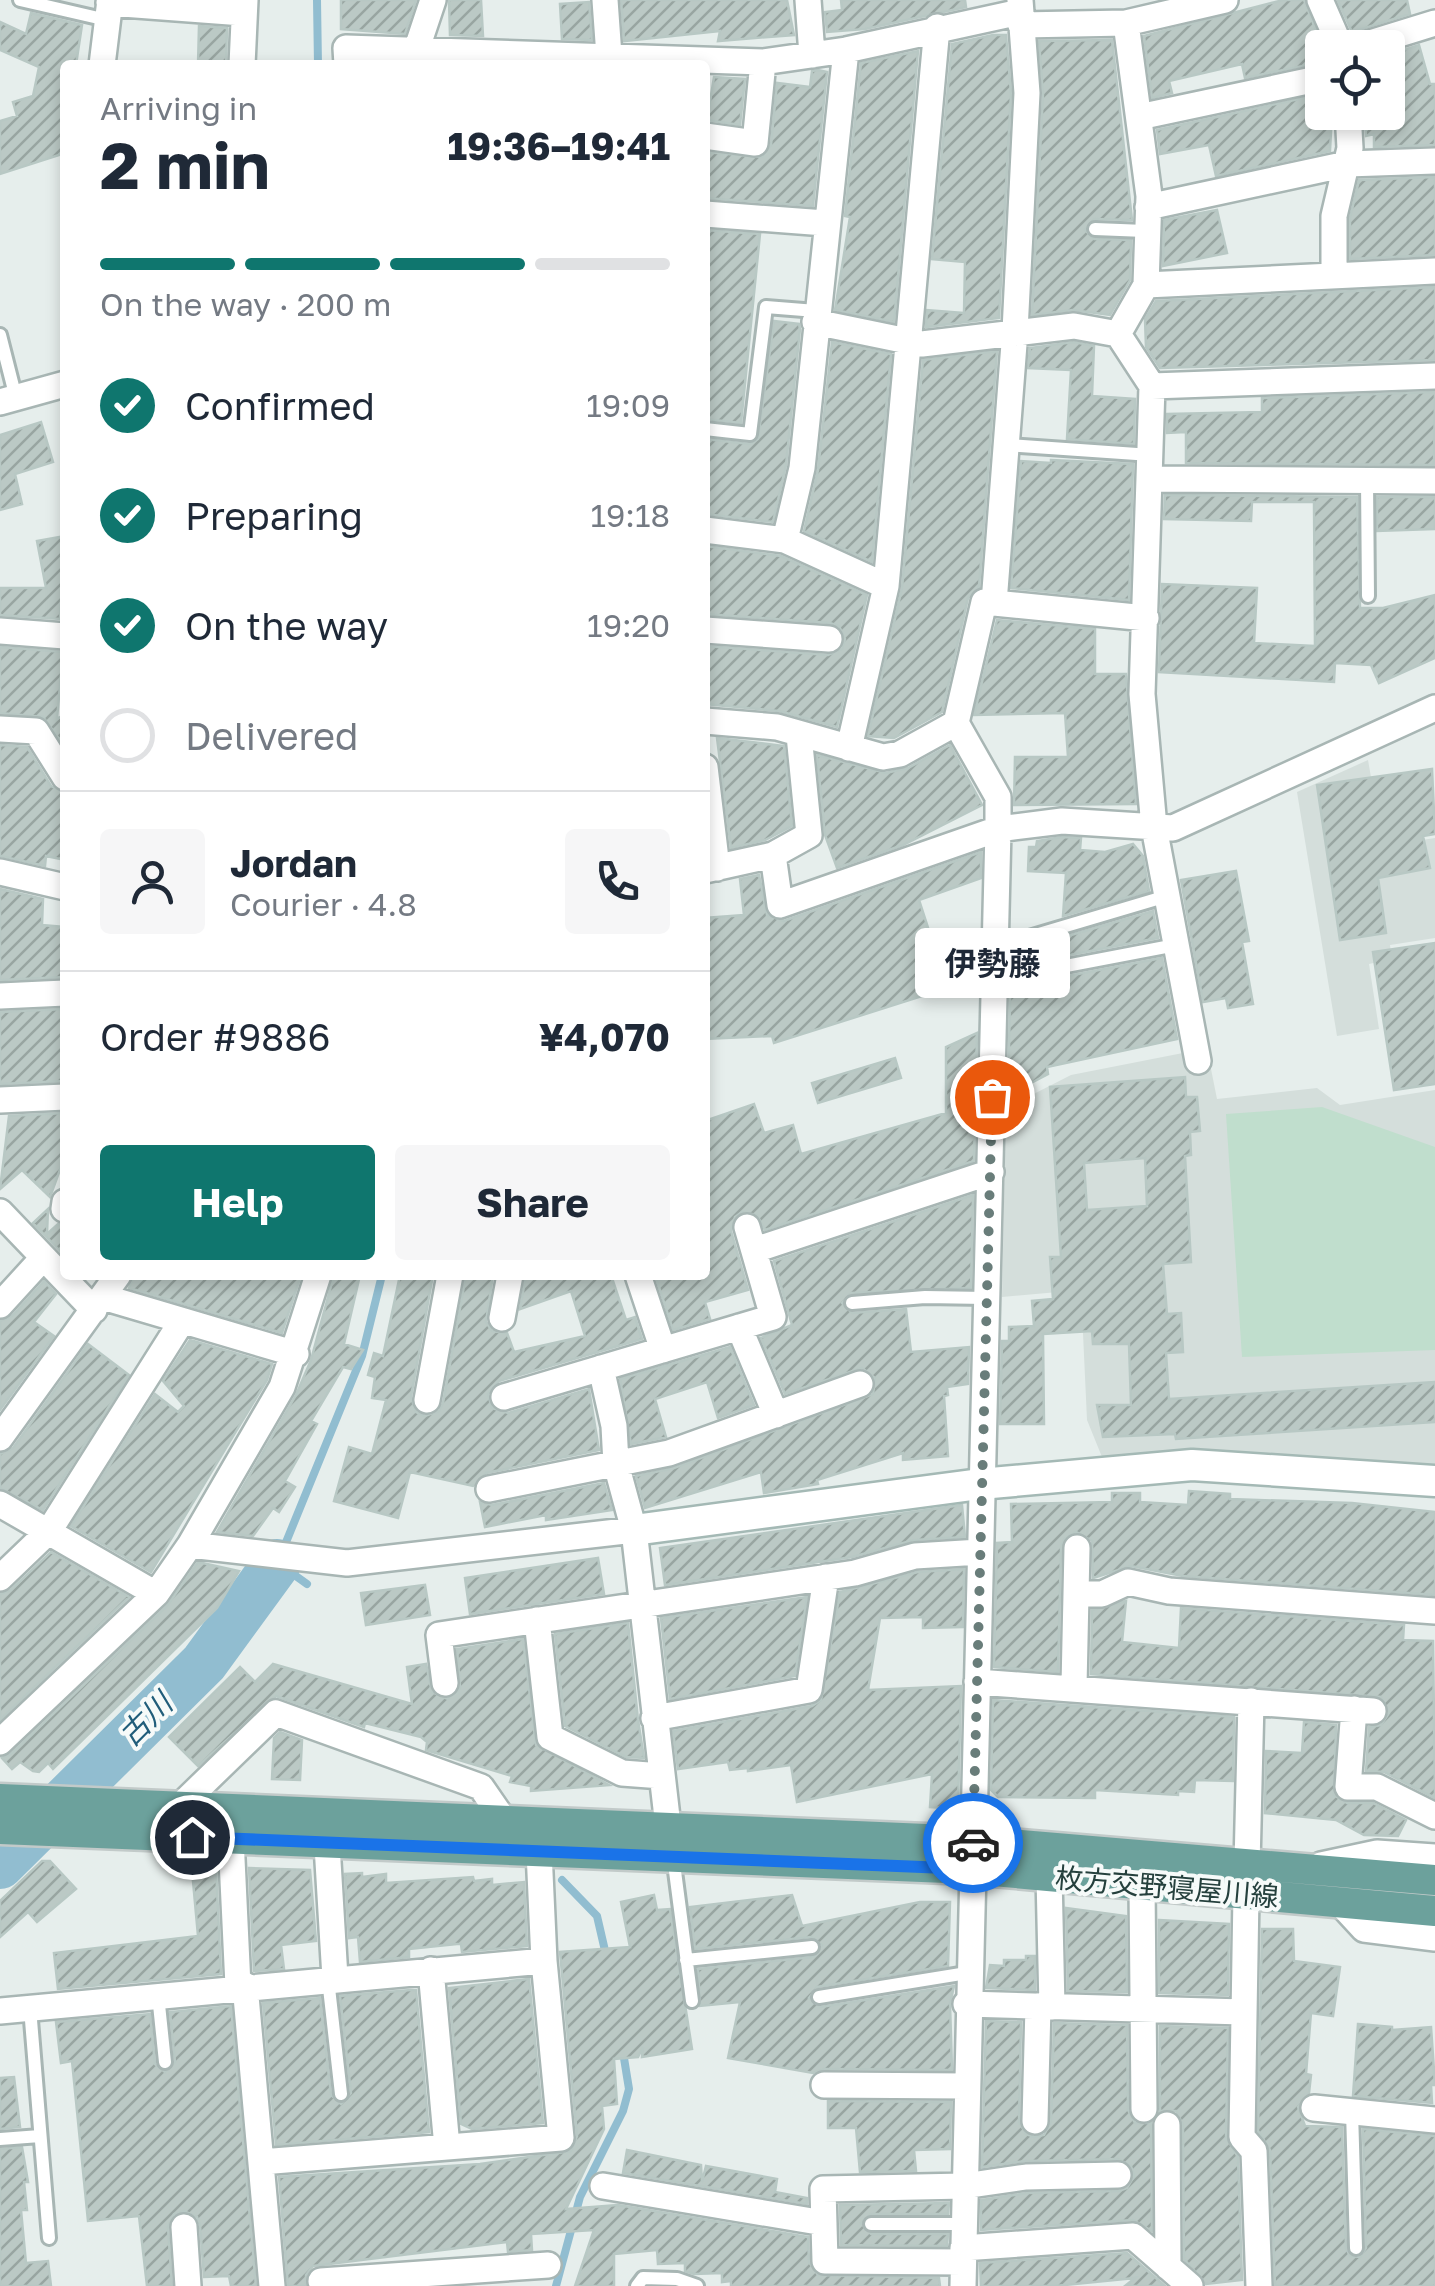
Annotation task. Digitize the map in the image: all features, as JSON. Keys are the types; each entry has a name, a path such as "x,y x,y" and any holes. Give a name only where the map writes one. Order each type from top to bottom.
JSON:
{"main road":[{"name":"枚方交野寝屋川線","path":"11,1799 503,1819 671,1841 972,1855 1246,1880 1340,1903 1435,1911"},
{"name":"枚方交野寝屋川線","path":"0,1829 540,1851 671,1841"},
{"name":"枚方交野寝屋川線","path":"972,1855 1049,1876 1142,1884 1246,1880 1302,1869 1435,1880"}],"street":[{"path":"416,50 433,0"},
{"path":"595,59 605,0"},
{"path":"808,0 812,56"},
{"path":"710,61 763,62 812,56 1020,12 1126,23 1225,0"},
{"path":"1320,0 1333,30"},
{"path":"103,60 109,8 244,7 242,60"},
{"path":"1020,12 1027,93 1015,330 994,604 1146,618"},
{"path":"1118,334 1146,285 1147,219 1126,23"},
{"path":"1405,32 1435,23"},
{"path":"849,748 886,586 936,27"},
{"path":"347,60 346,48 416,50 474,58 651,60"},
{"path":"785,540 802,468 846,50"},
{"path":"710,137 755,143 763,62"},
{"path":"1139,118 1305,82"},
{"path":"1334,275 1334,216 1347,164 1348,130"},
{"path":"1147,219 1347,164 1435,161"},
{"path":"710,214 825,223"},
{"path":"1146,285 1435,271"},
{"path":"816,316 922,344 1074,326 1118,334 1152,386 1142,694 1154,827 1198,1060"},
{"path":"1152,386 1435,376"},
{"path":"8,400 60,385"},
{"path":"1151,467 1435,481"},
{"path":"710,531 785,540 886,586"},
{"path":"963,2255 966,2004 998,797 956,724 984,602"},
{"path":"710,630 828,639"},
{"path":"0,631 60,636"},
{"path":"773,855 780,905 998,829 1062,822 1173,828 1435,708"},
{"path":"710,721 777,726 882,757 900,754 956,724"},
{"path":"0,729 36,731 60,769"},
{"path":"711,869 773,855 809,835 799,735"},
{"path":"0,872 60,886"},
{"path":"0,996 60,993"},
{"path":"0,1100 60,1098"},
{"path":"504,1397 773,1317 751,1238 991,1172"},
{"path":"0,1212 60,1272"},
{"path":"0,1304 43,1258"},
{"path":"69,1280 98,1304 182,1321 296,1354"},
{"path":"0,1438 115,1280"},
{"path":"0,1742 156,1594 190,1545 282,1387 296,1354 317,1280"},
{"path":"427,1400 449,1280"},
{"path":"502,1318 509,1280"},
{"path":"640,1280 663,1350"},
{"path":"0,1578 49,1531 182,1321"},
{"path":"739,1327 776,1415"},
{"path":"601,1368 614,1426 616,1464 634,1530 671,1841"},
{"path":"489,1488 668,1454 860,1384"},
{"path":"190,1545 250,1555 347,1563 980,1484 1192,1465 1435,1480"},
{"path":"0,1504 156,1594"},
{"path":"1074,1686 1077,1548"},
{"path":"446,1683 439,1635 826,1577 915,1556 980,1552"},
{"path":"654,1718 809,1690 826,1577"},
{"path":"1077,1594 1102,1594 1128,1582 1170,1592 1435,1611"},
{"path":"536,1620 550,1738 622,1774 662,1776"},
{"path":"977,1682 1074,1686 1364,1710 1348,1788 1377,1788 1435,1815"},
{"path":"1252,1701 1242,2137 1254,2152 1259,2286"},
{"path":"180,1806 276,1713 481,1786 503,1819"},
{"path":"231,1838 272,2286"},
{"path":"327,1844 331,1978"},
{"path":"261,2162 561,2138 544,1961 540,1851"},
{"path":"1302,1869 1376,1852 1435,1857"},
{"path":"1035,2121 1045,2006 1049,1876"},
{"path":"1142,1884 1139,2009 1144,2109"},
{"path":"1340,1903 1364,1930 1435,1938"},
{"path":"0,2011 544,1961"},
{"path":"431,1970 447,2147"},
{"path":"966,2004 1244,2012"},
{"path":"824,2086 965,2086"},
{"path":"1314,2108 1435,2120"},
{"path":"1167,2124 1168,2267"},
{"path":"1118,2175 1026,2177 964,2186 823,2189 825,2261 963,2255 1133,2236 1190,2286"},
{"path":"603,2186 824,2223"},
{"path":"184,2227 188,2286"},
{"path":"321,2282 480,2278 548,2265"}],"lane":[{"path":"20,0 109,8"},
{"path":"1096,228 1147,219"},
{"path":"710,430 750,434 766,307 816,316"},
{"path":"0,335 8,400"},
{"path":"1006,445 1151,467"},
{"path":"1367,480 1368,596"},
{"path":"995,947 1167,896"},
{"path":"1066,966 1176,945"},
{"path":"852,1303 925,1297 986,1298"},
{"path":"671,1841 692,2001"},
{"path":"686,1960 812,1948"},
{"path":"819,1997 967,1974"},
{"path":"331,1978 341,2094"},
{"path":"158,1994 165,2062"},
{"path":"30,2008 49,2238"},
{"path":"1144,2109 1167,2124"},
{"path":"1352,2112 1356,2248"},
{"path":"0,2139 40,2136"},
{"path":"871,2224 963,2255"},
{"path":"638,2286 643,2278 676,2279 697,2286"}],"shaded area":[{"path":"1368,760 1383,846 1435,838 1435,938 1390,945 1392,959 1369,964 1379,1029 1337,1036 1297,792"},
{"path":"1188,1052 1210,1064 1217,1099 1317,1088 1340,1105 1435,1090 1435,1467 1263,1456 1102,1457 1087,1420 1081,1290 1002,1297 1006,1108 1071,1075"}],"green space":[{"path":"1322,1107 1435,1147 1435,1350 1242,1357 1226,1114"}],"building":[{"path":"341,0 416,0 405,34 341,29"},
{"path":"449,0 481,0 483,36 450,35"},
{"path":"621,0 787,0 794,35 718,41 720,31 624,41"},
{"path":"841,0 965,0 966,7 865,29 827,32 825,12 842,10"},
{"path":"1283,0 1304,0 1316,30 1305,30 1305,66 1245,78 1242,64 1169,81 1172,93 1152,98 1144,36"},
{"path":"1407,0 1410,14 1351,30 1338,1"},
{"path":"589,2 592,40 562,39 560,4"},
{"path":"31,13 82,25 77,60 60,60 60,155 0,174 0,121 17,116 13,102 33,96 39,67 0,50 0,22 26,34"},
{"path":"199,26 227,28 226,60 198,60"},
{"path":"1006,35 1011,93 999,318 926,327 927,310 964,313 965,262 932,259 952,44"},
{"path":"1112,40 1132,220 1094,219 1085,230 1094,239 1131,240 1130,280 1110,315 1073,310 1032,315 1043,94 1039,41"},
{"path":"1419,45 1430,84 1435,84 1435,145 1374,147 1374,134 1366,136 1366,130 1405,130 1405,50"},
{"path":"918,51 894,322 835,310 850,217 845,216 861,63"},
{"path":"812,71 827,72 813,206 710,198 710,152 762,157 771,145 777,83 810,87"},
{"path":"714,77 745,79 740,125 710,120"},
{"path":"1305,98 1305,130 1331,130 1330,151 1216,176 1209,145 1160,154 1157,130"},
{"path":"1435,177 1435,255 1350,259 1350,218 1359,180"},
{"path":"1217,210 1227,253 1163,266 1164,220"},
{"path":"710,230 760,234 741,423 710,420"},
{"path":"1435,287 1435,360 1160,368 1146,347 1145,319 1156,301"},
{"path":"774,321 799,324 786,465 773,522 710,515 710,440 749,444 758,439"},
{"path":"832,342 891,354 872,562 804,531 818,470"},
{"path":"1074,342 1094,346 1092,396 1135,399 1134,444 1067,439 1071,370 1028,368 1030,348"},
{"path":"997,351 979,587 968,598 942,712 894,738 868,736 902,588 923,360"},
{"path":"1435,392 1434,465 1186,463 1186,432 1167,433 1167,414 1262,412 1262,398"},
{"path":"41,422 53,462 15,474 22,504 0,510 0,435"},
{"path":"1021,461 1133,464 1129,600 1011,588"},
{"path":"1165,495 1357,497 1360,608 1383,608 1435,595 1435,658 1379,683 1371,665 1335,663 1334,682 1159,672 1162,584 1257,588 1254,643 1315,646 1314,502 1252,502 1251,521 1164,519"},
{"path":"1377,497 1435,497 1435,529 1377,531"},
{"path":"60,537 60,619 0,615 0,588 46,588 37,541"},
{"path":"710,547 781,556 867,595 837,727 779,711 710,704 710,646 828,655 842,649 845,639 839,626 710,614"},
{"path":"997,620 1095,629 1095,674 1126,674 1136,804 1014,805 1015,757 1068,757 1065,713 974,715"},
{"path":"0,647 60,652 60,740 43,717 0,713"},
{"path":"717,738 784,746 792,826 765,840 731,848"},
{"path":"0,745 27,747 51,786 60,790 60,859 46,856 45,866 0,856"},
{"path":"950,745 982,805 903,845 837,868 825,835 817,755 886,773 908,768"},
{"path":"1432,769 1435,834 1423,836 1430,868 1378,878 1386,933 1340,940 1317,785"},
{"path":"1081,838 1080,850 1105,852 1133,844 1143,856 1149,891 1063,916 1066,873 1028,871 1029,847 1036,847 1037,841"},
{"path":"981,852 981,878 919,900 943,974 934,977 938,991 774,1043 772,1036 710,1039 710,918 744,915 740,879 759,875 767,915 784,921"},
{"path":"1236,871 1249,941 1242,942 1253,1004 1228,1008 1226,998 1203,1002 1181,880"},
{"path":"0,889 43,899 42,925 60,927 60,977 0,980"},
{"path":"1153,911 1158,938 1064,956 1056,969 1068,976 1162,958 1177,1039 1047,1067 1048,1074 1008,1095 1011,953 1056,951 1054,940"},
{"path":"1435,943 1435,1084 1394,1090 1373,952"},
{"path":"60,1009 60,1081 0,1084 0,1012"},
{"path":"977,1033 974,1161 765,1230 757,1215 742,1212 735,1217 731,1231 748,1290 705,1302 710,1319 673,1330 657,1280 710,1280 710,1119 754,1104 764,1133 793,1125 801,1154 946,1113 946,1047"},
{"path":"895,1058 901,1078 818,1103 812,1083"},
{"path":"1185,1077 1186,1097 1197,1097 1200,1131 1190,1132 1191,1155 1185,1156 1191,1262 1163,1264 1167,1314 1181,1313 1183,1352 1166,1353 1169,1399 1435,1382 1435,1422 1176,1439 1175,1434 1103,1437 1097,1405 1131,1405 1129,1344 1093,1344 1092,1331 1043,1334 1044,1424 1000,1424 1002,1341 1009,1341 1009,1327 1034,1326 1032,1301 1053,1299 1050,1257 1061,1257 1050,1087","holes":["1145,1158 1147,1206 1087,1210 1084,1163"]},
{"path":"60,1113 60,1170 50,1197 22,1170 0,1189 9,1116"},
{"path":"973,1195 971,1288 851,1293 842,1303 852,1313 906,1309 911,1352 969,1347 968,1384 947,1387 948,1395 944,1396 948,1456 903,1460 903,1453 817,1480 818,1484 764,1493 761,1472 645,1508 636,1476 674,1468 873,1394 875,1378 862,1368 785,1394 761,1338 792,1325 774,1261"},
{"path":"48,1209 47,1234 60,1224 60,1251 33,1223"},
{"path":"132,1280 299,1280 282,1333 129,1288"},
{"path":"333,1280 359,1280 344,1344 363,1350 351,1369 343,1367 311,1421 317,1424 285,1481 295,1487 279,1512 273,1508 253,1536 217,1532 296,1395 311,1360"},
{"path":"399,1280 432,1280 411,1397 416,1412 425,1416 439,1411 443,1403 465,1280 492,1280 486,1322 492,1331 507,1333 514,1352 585,1336 571,1291 520,1309 525,1280 613,1280 626,1320 635,1317 642,1339 499,1381 488,1394 492,1408 508,1413 589,1389 599,1450 486,1473 473,1486 410,1472 398,1518 334,1501 349,1447 372,1454 386,1400 372,1398 375,1377 368,1375 374,1353 383,1356"},
{"path":"44,1281 56,1294 34,1322 54,1336 0,1410 0,1321 12,1316"},
{"path":"190,1340 272,1364 267,1380 151,1572 71,1526 155,1394 178,1412 184,1406 163,1381"},
{"path":"88,1344 129,1375 43,1510 0,1488 0,1454 13,1448"},
{"path":"730,1347 754,1405 718,1418 707,1382 655,1399 666,1437 631,1444 620,1379"},
{"path":"604,1483 612,1510 546,1520 546,1515 485,1527 480,1502 492,1505"},
{"path":"1189,1491 1230,1494 1230,1499 1352,1503 1435,1512 1435,1595 1183,1576 1131,1566 1093,1578 1092,1541 1076,1532 1064,1539 1061,1548 1058,1672 994,1667 997,1543 1012,1542 1011,1504 1112,1502 1112,1493 1140,1493 1140,1502 1188,1505"},
{"path":"962,1505 965,1537 914,1540 852,1557 665,1585 660,1548"},
{"path":"51,1552 129,1597 0,1720 0,1594 11,1590"},
{"path":"598,1558 604,1594 470,1614 465,1578"},
{"path":"198,1562 239,1571 217,1608 53,1769 48,1763 39,1772 33,1771 20,1762 12,1769 2,1758 11,1754 167,1606"},
{"path":"964,1569 963,1627 923,1628 923,1617 880,1618 868,1690 961,1686 958,1809 930,1807 932,1774 797,1802 791,1765 748,1771 730,1770 728,1762 678,1769 673,1731 812,1706 821,1700 840,1592 918,1572"},
{"path":"425,1585 430,1615 366,1625 361,1593"},
{"path":"807,1597 795,1676 670,1699 661,1618"},
{"path":"1126,1601 1122,1642 1179,1648 1181,1608 1404,1625 1403,1640 1433,1641 1435,1798 1384,1772 1366,1771 1369,1727 1381,1725 1389,1713 1381,1697 1091,1674 1092,1610"},
{"path":"628,1623 644,1758 626,1757 565,1726 555,1634"},
{"path":"523,1639 536,1745 609,1785 531,1791 531,1786 510,1782 512,1776 426,1750 427,1742 421,1737 365,1723 364,1727 276,1696 198,1766 169,1737 240,1667 255,1682 273,1664 412,1704 407,1667 426,1664 432,1692 448,1699 460,1688 457,1649"},
{"path":"993,1700 1234,1717 1233,1781 1195,1780 1194,1792 1178,1791 1178,1795 1095,1790 1095,1798 998,1797 991,1790"},
{"path":"1304,1722 1336,1725 1334,1795 1347,1803 1373,1803 1406,1820 1398,1836 1364,1835 1336,1820 1265,1813 1266,1751 1302,1753"},
{"path":"280,1732 302,1740 300,1780 272,1779 274,1738"},
{"path":"42,1861 50,1861 76,1889 37,1922 28,1912 0,1937 0,1901"},
{"path":"216,1867 221,1974 58,1989 54,1953 198,1936 192,1870"},
{"path":"249,1868 310,1870 316,1941 281,1945 284,1969 254,1971"},
{"path":"362,1873 362,1877 386,1874 386,1883 473,1877 474,1881 492,1879 492,1885 524,1882 527,1946 462,1952 461,1944 457,1944 409,1949 409,1957 360,1962 358,1937 349,1938 345,1874"},
{"path":"654,1895 657,1910 670,1909 692,2049 642,2057 643,2047 638,2057 614,2059 617,2104 602,2106 604,2129 566,2209 618,2205 808,2237 809,2262 818,2275 939,2278 940,2286 731,2286 731,2281 722,2282 722,2273 694,2274 685,2271 685,2263 658,2264 657,2250 614,2254 614,2286 575,2286 594,2230 531,2234 532,2250 508,2252 507,2242 313,2266 306,2275 306,2286 288,2286 279,2177 480,2164 571,2151 577,2136 560,1952 630,1947 621,1902"},
{"path":"792,1895 802,1926 920,1902 950,1902 948,1966 817,1987 809,1998 821,2007 954,1986 950,2004 952,2070 824,2069 813,2073 728,2058 740,2002 700,2006 698,1969 813,1957 822,1945 811,1937 695,1949 690,1907"},
{"path":"1066,1908 1126,1916 1127,1992 1068,1991"},
{"path":"1159,1920 1229,1924 1228,1995 1159,1993"},
{"path":"1262,1929 1293,1929 1294,1961 1340,1967 1333,2016 1311,2013 1306,2074 1311,2075 1309,2093 1298,2107 1305,2126 1342,2127 1346,2248 1350,2256 1360,2257 1366,2248 1363,2129 1435,2136 1435,2286 1275,2286 1270,2150 1258,2131"},
{"path":"1026,1956 1035,1956 1035,1990 986,1988 990,1965 1004,1966 1004,1960 1026,1960"},
{"path":"529,1979 543,2123 472,2129 461,2124 449,1988"},
{"path":"416,1990 429,2132 276,2145 263,2003 320,1998 331,2095 341,2104 351,2093 340,1996"},
{"path":"231,2006 256,2286 231,2286 229,2276 204,2277 200,2225 197,2217 184,2211 174,2214 168,2227 172,2286 147,2286 139,2216 88,2221 72,2061 61,2063 56,2022 150,2014 155,2064 165,2072 175,2062 170,2012"},
{"path":"986,2021 1021,2022 1019,2122 1026,2134 1034,2137 1044,2135 1051,2122 1054,2023 1127,2025 1128,2110 1135,2123 1151,2123 1152,2231 1133,2220 981,2230 981,2200 1027,2193 1119,2191 1127,2188 1134,2176 1131,2166 1118,2159 1026,2161 982,2167"},
{"path":"1358,2024 1392,2030 1431,2027 1435,2085 1431,2085 1432,2103 1353,2096"},
{"path":"1160,2026 1228,2028 1226,2137 1238,2157 1242,2280 1206,2284 1184,2259 1183,2125 1176,2111 1160,2111"},
{"path":"14,2077 20,2127 0,2129 0,2078"},
{"path":"828,2101 951,2102 950,2149 914,2150 916,2171 860,2172 856,2128 828,2128"},
{"path":"22,2147 28,2182 24,2182 27,2210 21,2210 26,2263 48,2261 51,2286 0,2286 0,2149"},
{"path":"627,2150 701,2165 702,2182 706,2166 777,2179 775,2192 807,2198 807,2204 623,2173"},
{"path":"949,2203 948,2214 871,2214 861,2223 871,2234 948,2234 947,2246 841,2245 840,2205"},
{"path":"1127,2253 1165,2286 1125,2286 1135,2278 1055,2286 981,2286 980,2263"}],"waterway":[{"path":"317,0 318,60"},
{"path":"282,1552 362,1356 381,1280"},
{"name":"古川","path":"0,1865 204,1663 277,1563"},
{"path":"279,1564 307,1584"},
{"path":"562,1880 597,1916 606,1955"},
{"path":"556,2286 580,2197 623,2111 629,2089 623,2052"}],"way so far":[{"path":"973,1843 992,1097"}],"place":[{"name":"伊勢藤","path":"992,1097"}],"route":[{"path":"192,1837 971,1869 973,1843"}]}
